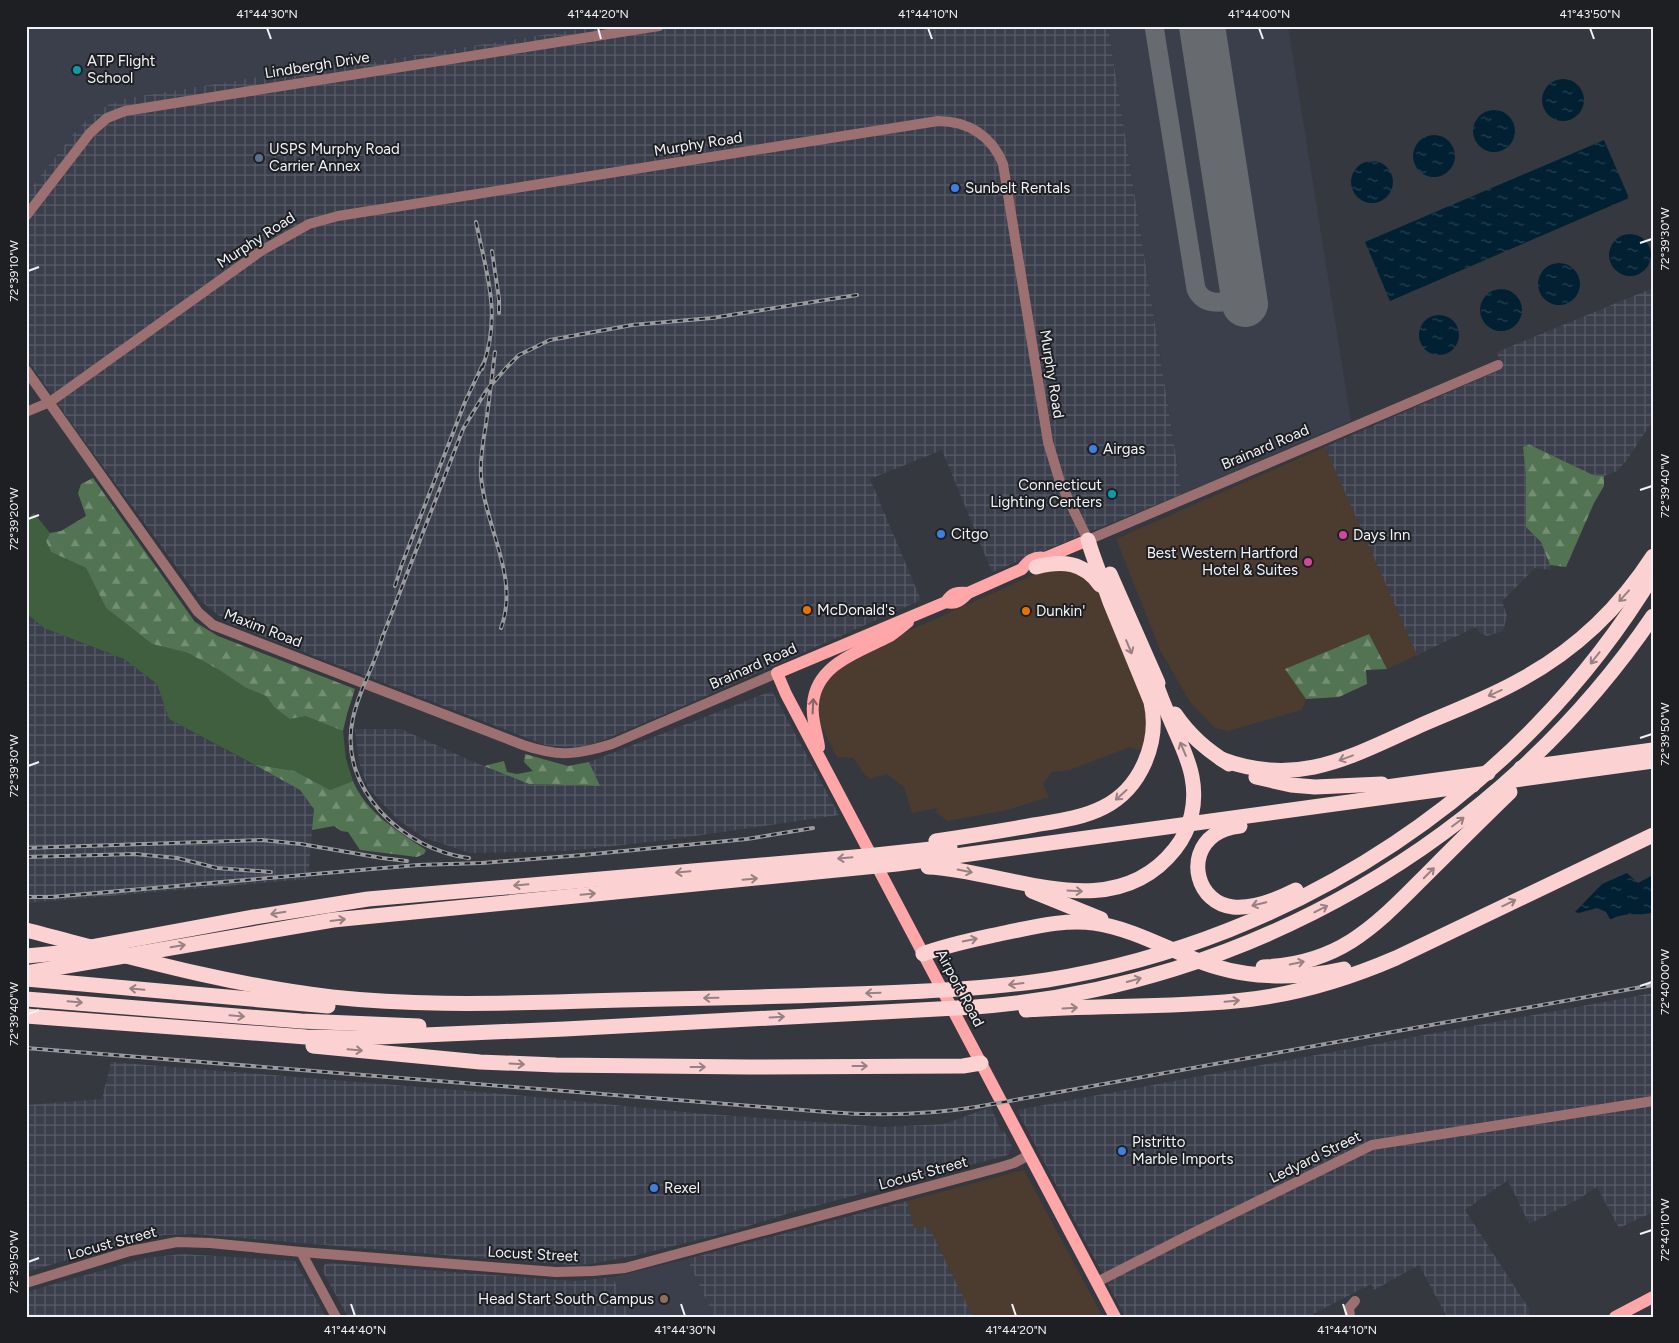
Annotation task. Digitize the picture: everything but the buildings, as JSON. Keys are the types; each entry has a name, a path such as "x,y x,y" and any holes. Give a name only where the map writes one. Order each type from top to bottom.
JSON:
{"highway":[{"path":"894,853 934,842 1086,815 1112,803 1131,784 1141,770 1149,751 1153,726 1152,706 1092,556 1088,540"},
{"path":"1088,540 1102,557 1153,675 1172,711 1200,744 1238,770 1252,776 1296,786 1323,787 1370,784 1402,790"},
{"path":"1221,759 1240,766 1268,771 1294,771 1318,766 1361,752 1497,692 1535,672 1585,635 1629,590 1653,556"},
{"path":"1034,565 1063,563 1082,568 1096,580 1110,602"},
{"path":"29,931 178,968 269,988 356,1000 430,1004 791,996 956,990 1051,979 1149,957 1199,942 1247,923 1303,898 1371,859 1414,831 1484,776 1548,713 1586,670 1624,620 1653,575"},
{"path":"967,1011 1079,993 1129,982 1176,968 1228,950 1297,921 1361,887 1418,852 1480,805 1550,745 1609,676 1653,616"},
{"path":"795,875 822,876 904,867 929,867 959,869 1009,882 1070,890 1094,891 1109,889 1131,882 1150,872 1164,861 1180,842 1190,821 1194,796 1189,763 1162,702 1153,675"},
{"path":"1180,952 1233,966 1264,967 1298,963 1340,948 1365,933 1387,915 1551,750 1550,745"},
{"path":"26,973 333,920 795,875 950,857 1402,790 1653,750"},
{"path":"26,956 65,952 273,914 376,898 894,853 1653,761"},
{"path":"1402,790 1375,803 1289,816 1221,831 1206,842 1198,861 1198,876 1205,890 1220,903 1238,907 1256,905 1291,893 1353,859 1414,831"},
{"path":"26,1016 340,1038 886,1012 933,1013 1214,1003 1278,995 1319,986 1370,969 1653,834"},
{"path":"1009,882 1107,921 1125,931"},
{"path":"923,954 955,943 1062,922 1094,923 1125,931 1212,965 1242,972 1276,976 1315,974 1344,969 1376,960 1465,924"},
{"path":"26,946 66,944 133,933 168,933"},
{"path":"26,979 367,1010 420,1013 508,1012 551,1002"},
{"path":"26,998 301,1021 367,1024 433,1026 602,1020 658,1024"},
{"path":"168,1026 209,1037 508,1064 748,1067 963,1066 981,1063"}],"main road":[{"name":"Brainard Road","path":"777,673 946,602 953,604 962,600 968,593 1088,540"},
{"path":"819,754 812,707 815,692 822,677 838,662 892,635 923,612"},
{"name":"Airport Road","path":"777,673 786,694 1116,1317"},
{"path":"1615,1317 1653,1297"}],"street":[{"name":"Lindbergh Drive","path":"26,216 90,133 107,118 125,111 659,26"},
{"name":"Murphy Road","path":"26,412 50,402 261,251 297,229 324,219 938,121 954,122 968,126 985,137 997,152 1003,164 1047,438 1060,482 1088,540"},
{"name":"Brainard Road","path":"1088,540 1498,365"},
{"name":"Maxim Road","path":"26,370 198,612 213,625 523,745 550,753 570,754"},
{"name":"Brainard Road","path":"570,754 612,744 777,673"},
{"name":"Ledyard Street","path":"1097,1282 1372,1145 1653,1101"},
{"name":"Locust Street","path":"26,1283 130,1251 177,1242 210,1243 556,1272 625,1268 1001,1167 1029,1155"},
{"path":"302,1252 336,1317"},
{"path":"1350,1317 1349,1309 1355,1300"}],"shaded area":[{"path":"26,26 597,26 352,65 351,62 127,98 109,104 86,120 26,194"},
{"path":"597,26 1108,26 1182,494 992,572 942,450 870,479 921,600 672,711 599,742 575,748 545,745 228,623 202,602 26,358 26,194 86,120 109,104 127,98 351,62 352,65"},
{"path":"1108,26 1288,26 1351,421 1182,494"},
{"path":"1653,288 1653,420 1627,460 1617,471 1604,476 1593,475 1528,444 1523,447 1526,476 1526,527 1541,542 1552,570 1535,568 1502,601 1507,616 1503,631 1487,636 1479,632 1476,627 1417,655 1325,447 1502,369 1497,352"},
{"path":"1325,447 1417,655 1387,669 1369,634 1286,669 1306,699 1302,710 1228,731 1215,728 1190,702 1161,652 1116,539"},
{"path":"1049,568 1080,572 1097,589 1145,705 1147,727 1142,751 1130,747 1070,770 1052,772 1043,784 1049,797 1007,810 948,821 936,812 937,808 912,813 904,787 887,774 871,779 865,775 853,758 837,757 820,723 818,698 833,671 886,641"},
{"path":"26,613 44,628 124,659 157,684 169,719 300,790 314,809 308,879 26,903"},
{"path":"772,691 839,815 667,840 568,851 470,853 425,838 398,820 368,788 359,763 355,729 401,729 469,760 529,784 599,786 589,762"},
{"path":"1653,993 1653,1212 1619,1228 1597,1187 1577,1200 1529,1224 1508,1180 1465,1210 1529,1309 1529,1317 1447,1317 1419,1265 1374,1290 1371,1284 1313,1314 1314,1317 1125,1317 1017,1110"},
{"path":"111,1062 505,1094 694,1113 884,1127 944,1124 991,1107 1001,1132 1004,1131 1012,1146 1008,1155 796,1211 729,1232 633,1256 590,1264 571,1265 194,1234 165,1235 138,1239 26,1272 26,1105 102,1099"},
{"path":"1024,1170 1103,1317 973,1317 929,1227 914,1229 907,1201"},
{"path":"907,1201 914,1228 929,1227 973,1317 714,1317 687,1259"},
{"path":"182,1254 295,1261 326,1317 26,1317 26,1292 146,1258"},
{"name":"Head Start South Campus","path":"687,1259 714,1317 630,1317 613,1277"},
{"path":"328,1263 574,1281 613,1277 630,1317 348,1317 323,1272 324,1265"}],"green space":[{"path":"1528,444 1593,475 1604,476 1604,486 1594,503 1566,567 1550,565 1541,542 1526,527 1526,476 1523,447"},
{"path":"93,478 195,622 218,636 355,689 343,731 305,716 290,719 274,707 266,696 246,688 188,653 152,644 106,608 86,568 51,552 46,541 50,533 61,531 86,516 78,493 81,484"},
{"path":"34,513 50,533 46,541 51,552 86,568 106,608 152,644 188,653 246,688 266,696 274,707 305,716 343,731 346,759 353,781 330,790 295,771 253,764 169,719 157,684 124,659 44,628 26,613 26,520"},
{"path":"1369,634 1387,669 1366,670 1367,684 1339,697 1306,699 1285,669"},
{"path":"525,754 568,766 589,762 600,786 529,784 484,766 504,761 507,772 517,774 533,771 524,762"},
{"path":"253,764 295,771 330,790 353,781 366,803 394,828 426,850 424,854 417,857 360,850 348,832 341,831 334,826 312,830 314,809 300,790"}],"water":[{"path":"1567,79 1575,82 1581,88 1584,100 1581,112 1575,118 1559,121 1551,118 1545,112 1542,96 1545,88 1551,82"},
{"path":"1494,110 1509,116 1515,131 1509,146 1494,152 1479,146 1473,131 1479,116"},
{"path":"1434,135 1449,141 1455,156 1449,171 1434,177 1419,171 1413,156 1419,141"},
{"path":"1604,140 1629,198 1390,301 1365,242"},
{"path":"1372,161 1387,167 1393,182 1387,197 1372,203 1357,197 1351,182 1357,167"},
{"path":"1630,234 1645,240 1651,255 1645,270 1630,276 1615,270 1609,255 1615,240"},
{"path":"1559,263 1574,269 1580,284 1574,299 1559,305 1544,299 1538,284 1544,269"},
{"path":"1501,289 1516,295 1522,310 1516,325 1501,331 1486,325 1480,310 1486,295"},
{"path":"1439,315 1453,321 1459,335 1453,349 1439,355 1425,349 1419,335 1425,321"},
{"path":"1627,873 1638,883 1653,875 1653,911 1651,913 1626,915 1610,919 1606,912 1597,908 1579,913 1575,912 1602,884"}],"taxiway":[{"path":"1154,26 1196,289 1200,295 1211,301 1224,302 1244,299"}],"runway":[{"path":"1202,26 1245,304"}],"railway":[{"path":"476,222 488,278 492,313 488,349 482,369"},
{"path":"492,251 499,299 499,313"},
{"path":"381,641 463,429 486,391 519,355 550,340 632,325 712,318 857,295"},
{"path":"495,352 482,450 481,476 488,515 504,571 506,609 501,628"},
{"path":"395,586 465,402 483,364"},
{"path":"383,635 353,718 351,744 355,769 366,791 381,812 400,829 421,843 445,853 469,858"},
{"path":"26,897 51,897 418,865 482,863 583,855 747,839 813,828"},
{"path":"26,848 262,840 301,844 407,861"},
{"path":"26,857 135,854 177,858 217,868 271,872"},
{"path":"26,1048 827,1112 901,1114 939,1112 976,1107 1653,985"}],"place":[{"name":"ATP Flight School","path":"77,70"},
{"name":"USPS Murphy Road Carrier Annex","path":"259,158"},
{"name":"Sunbelt Rentals","path":"955,188"},
{"name":"Airgas","path":"1093,449"},
{"name":"Connecticut Lighting Centers","path":"1112,494"},
{"name":"Citgo","path":"941,534"},
{"name":"Days Inn","path":"1343,535"},
{"name":"Best Western Hartford Hotel & Suites","path":"1308,562"},
{"name":"McDonald's","path":"807,610"},
{"name":"Dunkin'","path":"1026,611"},
{"name":"Pistritto Marble Imports","path":"1122,1151"},
{"name":"Rexel","path":"654,1188"},
{"name":"Head Start South Campus","path":"664,1299"}]}
